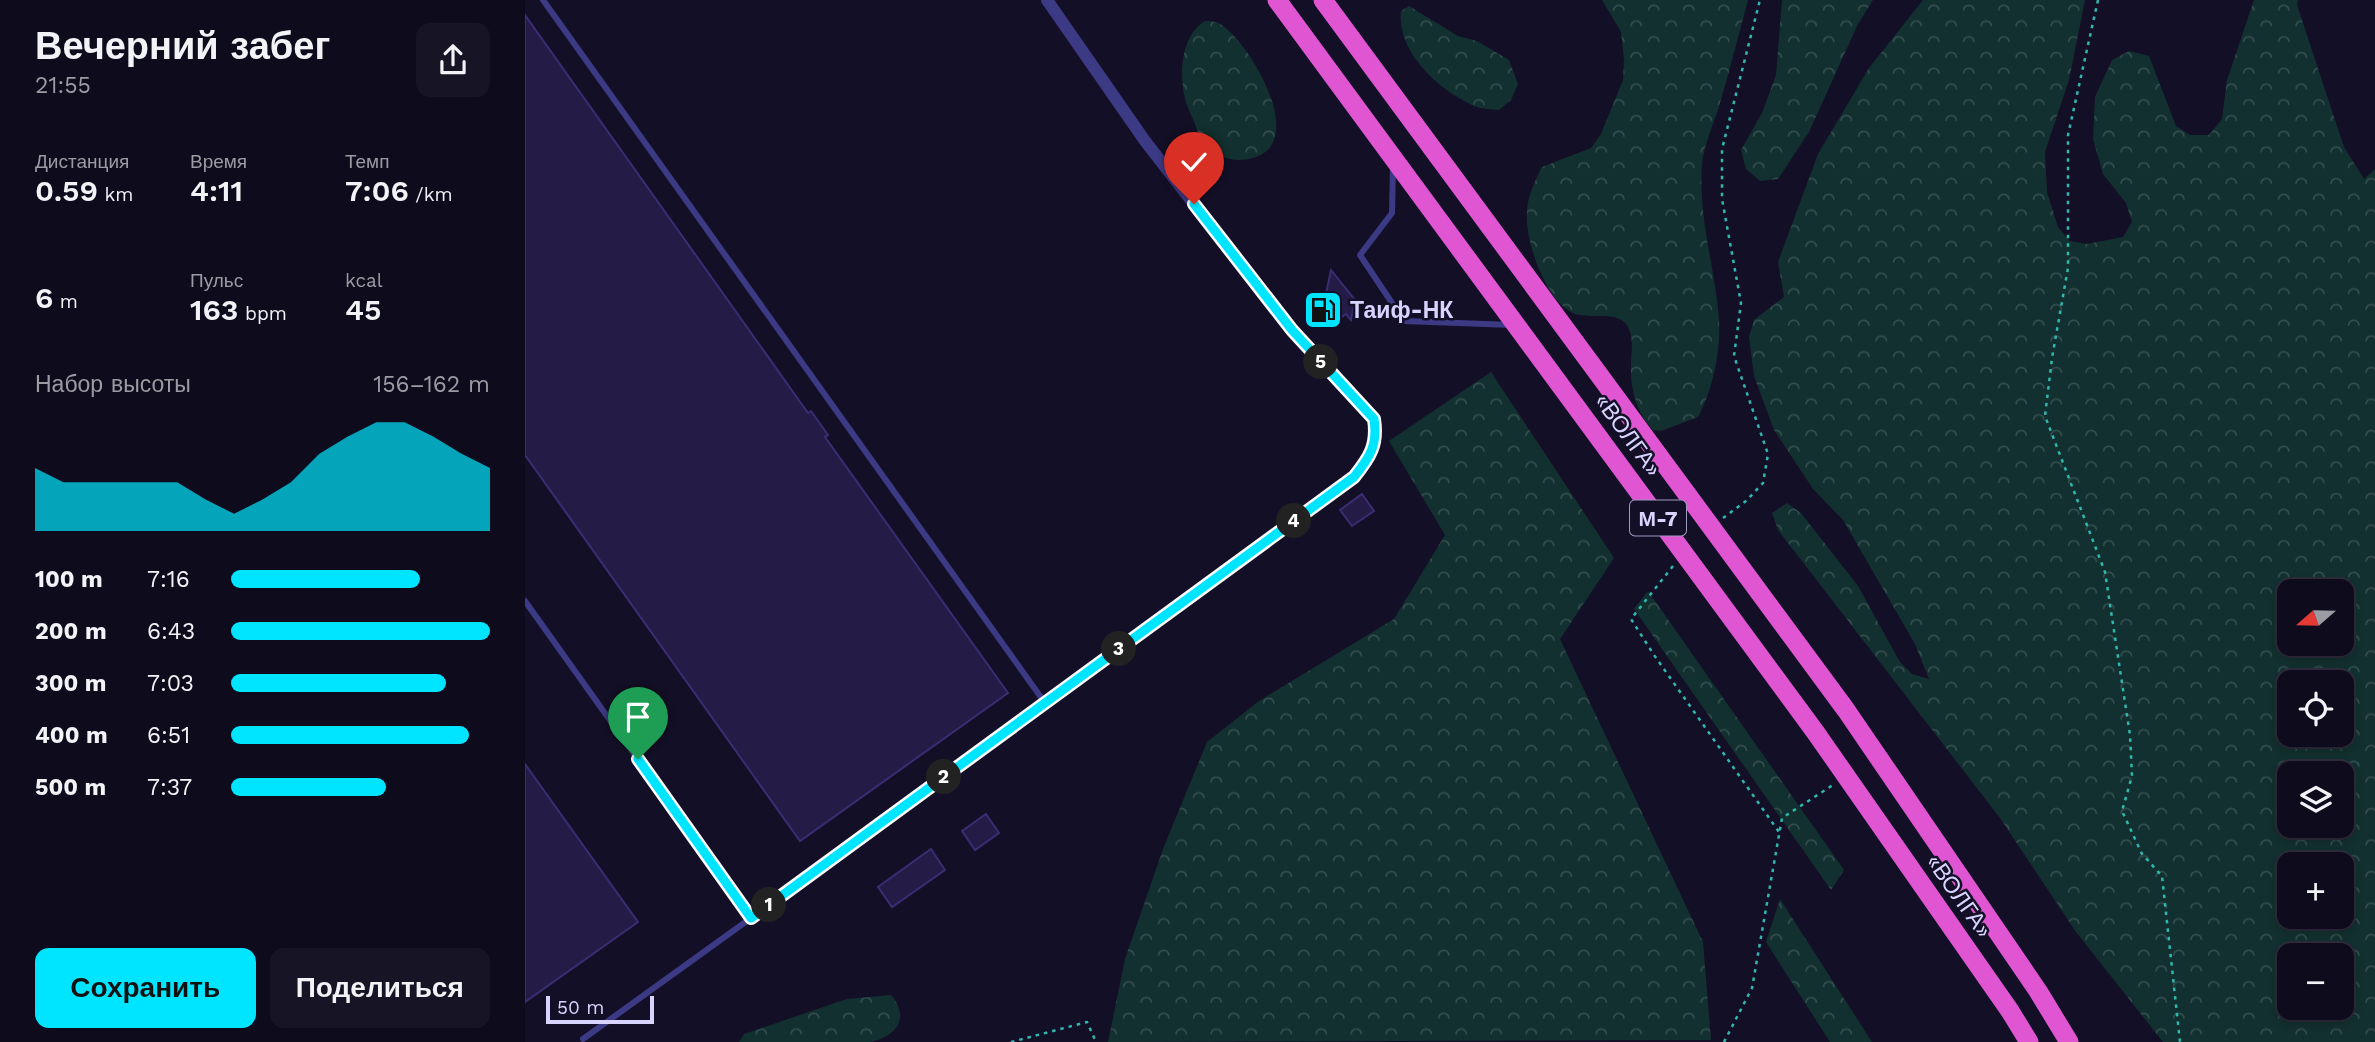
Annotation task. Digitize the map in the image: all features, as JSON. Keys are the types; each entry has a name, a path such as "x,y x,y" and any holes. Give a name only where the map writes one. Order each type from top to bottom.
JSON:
{"highway":[{"name":"«ВОЛГА»","path":"1277,0 1846,776 2029,1042"},
{"name":"«ВОЛГА»","path":"1323,0 1846,710 2038,991 2069,1042"}],"street":[{"path":"1047,0 1145,141 1267,299 1374,419 1377,436 1368,459 1354,477"}],"lane":[{"path":"543,0 1045,703"},
{"path":"1393,157 1392,213 1360,256 1404,321 1517,326"},
{"path":"583,1039 1354,477"},
{"path":"525,601 751,918"}],"path":[{"path":"1711,527 1746,501 1763,483 1768,454 1734,356 1741,303 1722,199 1721,149 1760,0"},
{"path":"2098,0 2068,135 2068,268 2045,416 2105,572 2130,735 2132,776 2122,811 2142,854 2162,876 2180,1042"},
{"path":"1683,552 1631,619 1779,832"},
{"path":"1724,1042 1752,988 1782,818 1846,776"},
{"path":"1011,1042 1087,1022 1096,1042"}],"green space":[{"path":"1602,0 1748,0 1702,165 1702,204 1719,319 1715,370 1698,417 1661,431 1653,430 1647,424 1636,401 1632,383 1631,334 1625,322 1619,318 1578,315 1562,305 1545,282 1533,253 1527,225 1528,201 1542,167 1591,148 1601,134 1623,80 1621,32"},
{"path":"1782,0 1873,0 1858,24 1809,132 1778,179 1760,181 1746,169 1741,150 1762,113 1776,75"},
{"path":"1923,0 2085,0 2069,80 2045,152 2047,192 2058,227 2070,241 2087,244 2123,237 2132,222 2126,203 2103,174 2093,139 2095,97 2112,60 2129,51 2149,56 2176,126 2190,135 2209,135 2222,119 2227,80 2254,0 2298,0 2297,5 2344,147 2364,179 2375,169 2375,1042 2163,1042 2076,932 2000,818 1778,530 1772,513 1787,503 1801,513 1858,586 1900,662 1912,674 1929,679 1915,644 1843,520 1813,489 1774,430 1754,376 1749,337 1754,320 1784,297 1778,262 1818,154 1869,68"},
{"path":"1409,6 1458,36 1477,41 1509,60 1518,84 1511,100 1499,110 1479,108 1463,101 1436,81 1413,56 1406,41 1401,26 1401,11"},
{"path":"1205,21 1218,23 1232,34 1258,69 1268,90 1275,111 1276,131 1270,147 1256,157 1234,160 1220,156 1208,148 1200,139 1187,105 1182,78 1184,56 1191,36"},
{"path":"1491,372 1614,558 1560,639 1703,942 1711,1040 1108,1042 1125,959 1163,849 1207,742 1259,701 1394,619 1445,535 1389,441"},
{"path":"1648,591 1844,870 1831,890 1634,609"},
{"path":"1780,899 1872,1042 1830,1042 1766,942"},
{"path":"891,995 900,1011 898,1025 887,1036 870,1042 739,1042 744,1034 847,999"}],"building":[{"path":"525,15 808,413 811,411 828,435 825,437 1008,693 800,841 525,455"},
{"path":"1331,270 1355,300 1351,320 1346,314 1327,327 1311,304 1326,294"},
{"path":"1362,494 1374,511 1352,526 1340,510"},
{"path":"525,764 638,922 525,1002"},
{"path":"986,814 999,833 975,850 962,831"},
{"path":"931,849 945,870 892,907 878,887"}],"place":[{"name":"Таиф-НК","path":"1323,310"}],"route":[{"path":"638,759 751,918 1354,477 1368,459 1377,436 1374,419 1292,330 1194,204"}]}
